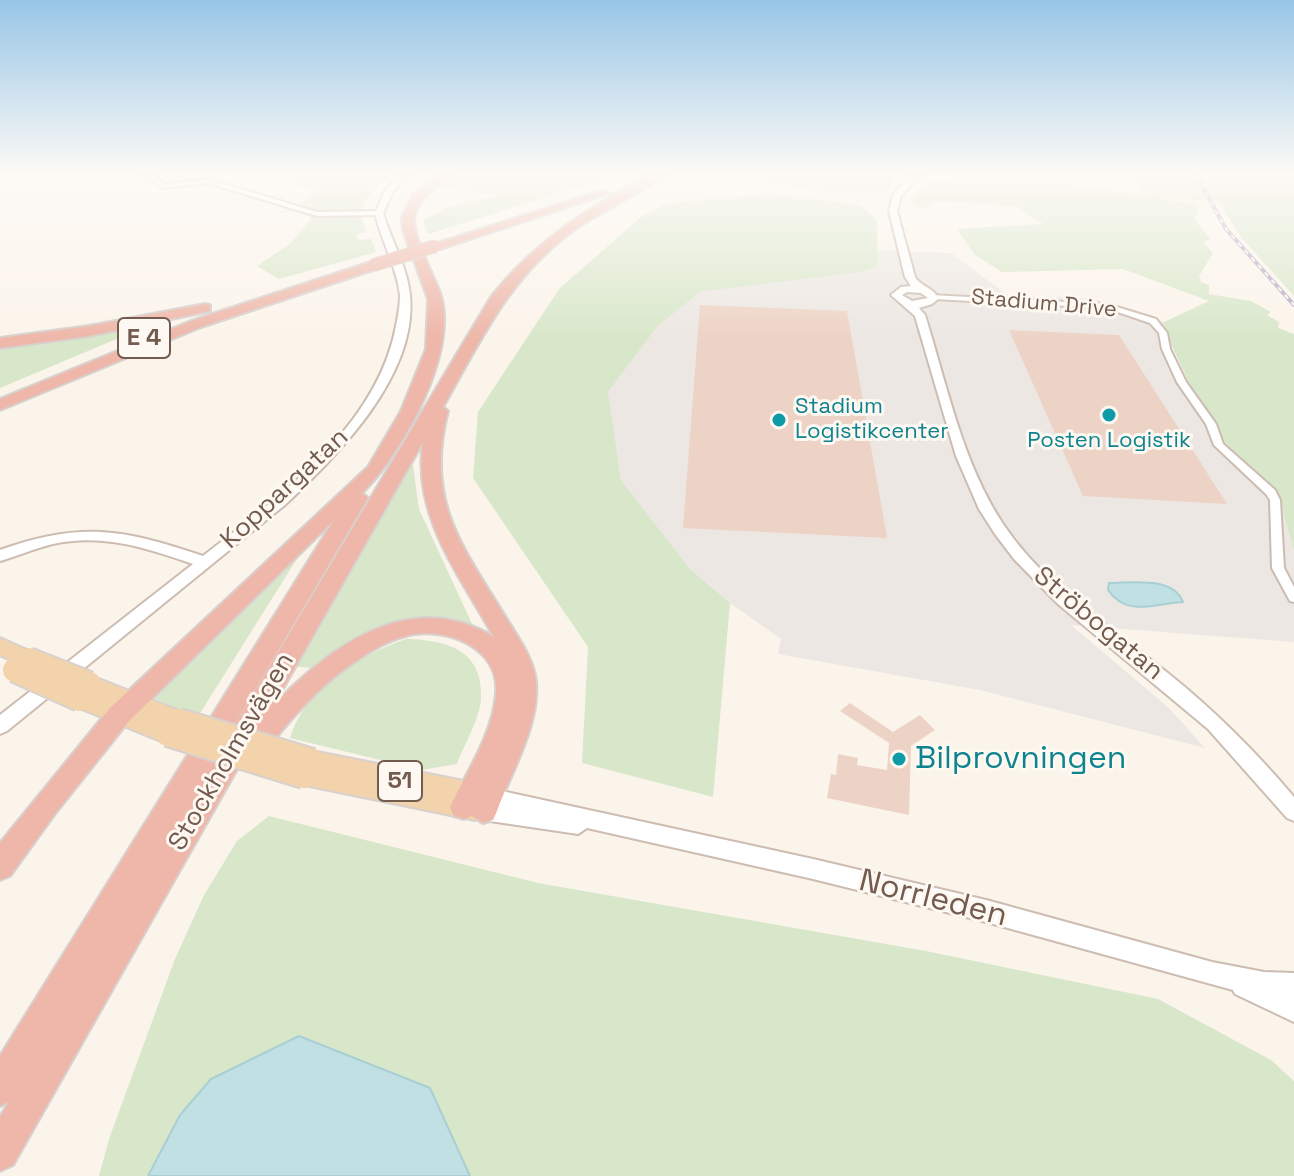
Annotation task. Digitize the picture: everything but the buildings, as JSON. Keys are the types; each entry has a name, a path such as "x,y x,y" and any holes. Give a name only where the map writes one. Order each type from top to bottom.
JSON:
{"highway":[{"path":"0,866 44,806 126,708 375,470 410,411 434,349 435,299 409,230"},
{"name":"E 4","path":"434,244 477,230"},
{"name":"E 4","path":"0,398 178,324 479,230"},
{"name":"Stockholmsvägen","path":"0,1152 465,353 508,283 538,250 564,230"},
{"name":"E 4","path":"0,405 196,324 373,263"},
{"path":"0,343 163,318 292,286"},
{"path":"447,383 430,452 433,497 446,532 511,646 521,667 524,686 519,710 477,802"},
{"name":"Stockholmsvägen","path":"0,1088 375,470"},
{"path":"144,905 244,758 294,702 345,654 397,630 438,626 464,631 486,643 501,658 508,677 508,699 477,802"}],"main road":[{"name":"51","path":"0,646 15,664 173,728 308,769 477,802"}],"street":[{"name":"Koppargatan","path":"0,726 275,504 331,450 367,407 401,339 406,306 402,282 385,230"},
{"path":"898,230 908,283 921,302"},
{"name":"Ströbogatan","path":"908,283 896,295 921,302 974,485 999,530 1049,588 1186,697 1233,741 1294,812"},
{"name":"Stadium Drive","path":"921,302 1107,306 1153,321 1163,333 1166,349 1182,382 1211,424 1219,445 1271,492 1275,500 1278,568 1294,598"},
{"path":"0,556 52,538 95,533 134,538 203,562"},
{"name":"Norrleden","path":"477,802 651,833 972,908 1212,974"},
{"path":"1212,974 1264,984 1294,985"},
{"path":"1212,974 1294,1010"}],"shaded area":[{"path":"878,250 951,253 1006,294 1094,299 1164,322 1174,353 1200,407 1224,443 1277,491 1294,551 1294,642 1071,625 1169,708 1205,748 980,690 778,654 781,639 730,603 690,569 621,480 608,392 657,327 700,292 861,272 878,266"}],"green space":[{"path":"302,230 366,230 356,235 359,240 371,239 376,252 279,279 257,266 291,243"},
{"path":"626,230 877,230 878,266 861,272 700,292 657,327 608,392 621,480 690,569 730,603 713,797 582,763 588,647 473,478 478,412 559,289"},
{"path":"958,230 1203,230 1210,239 1203,242 1213,253 1199,276 1201,282 1209,285 1209,294 1251,301 1271,312 1267,315 1279,322 1278,328 1294,334 1294,551 1277,491 1224,443 1200,407 1166,333 1164,322 1209,301 1123,269 1002,272 975,255"},
{"path":"1236,230 1294,230 1294,296"},
{"path":"157,322 0,388 0,347"},
{"path":"412,458 419,509 473,626 404,622 370,632 311,668 291,666"},
{"path":"300,554 197,718 153,698"},
{"path":"406,639 448,645 460,651 476,669 480,683 480,708 457,764 421,770 290,738 308,703 336,675 370,654"},
{"path":"269,816 538,883 926,951 1158,999 1271,1060 1294,1081 1294,1176 99,1176 109,1139 175,959 204,895 237,841"}],"water":[{"path":"1109,583 1161,585 1178,594 1183,602 1142,607 1124,604 1108,590"},
{"path":"299,1036 430,1088 470,1176 148,1176 180,1115 211,1079"}],"railway":[{"path":"1227,230 1294,305"}],"place":[{"name":"Posten Logistik","path":"1109,415"},
{"name":"Stadium Logistikcenter","path":"779,420"},
{"name":"Bilprovningen","path":"899,759"}]}
